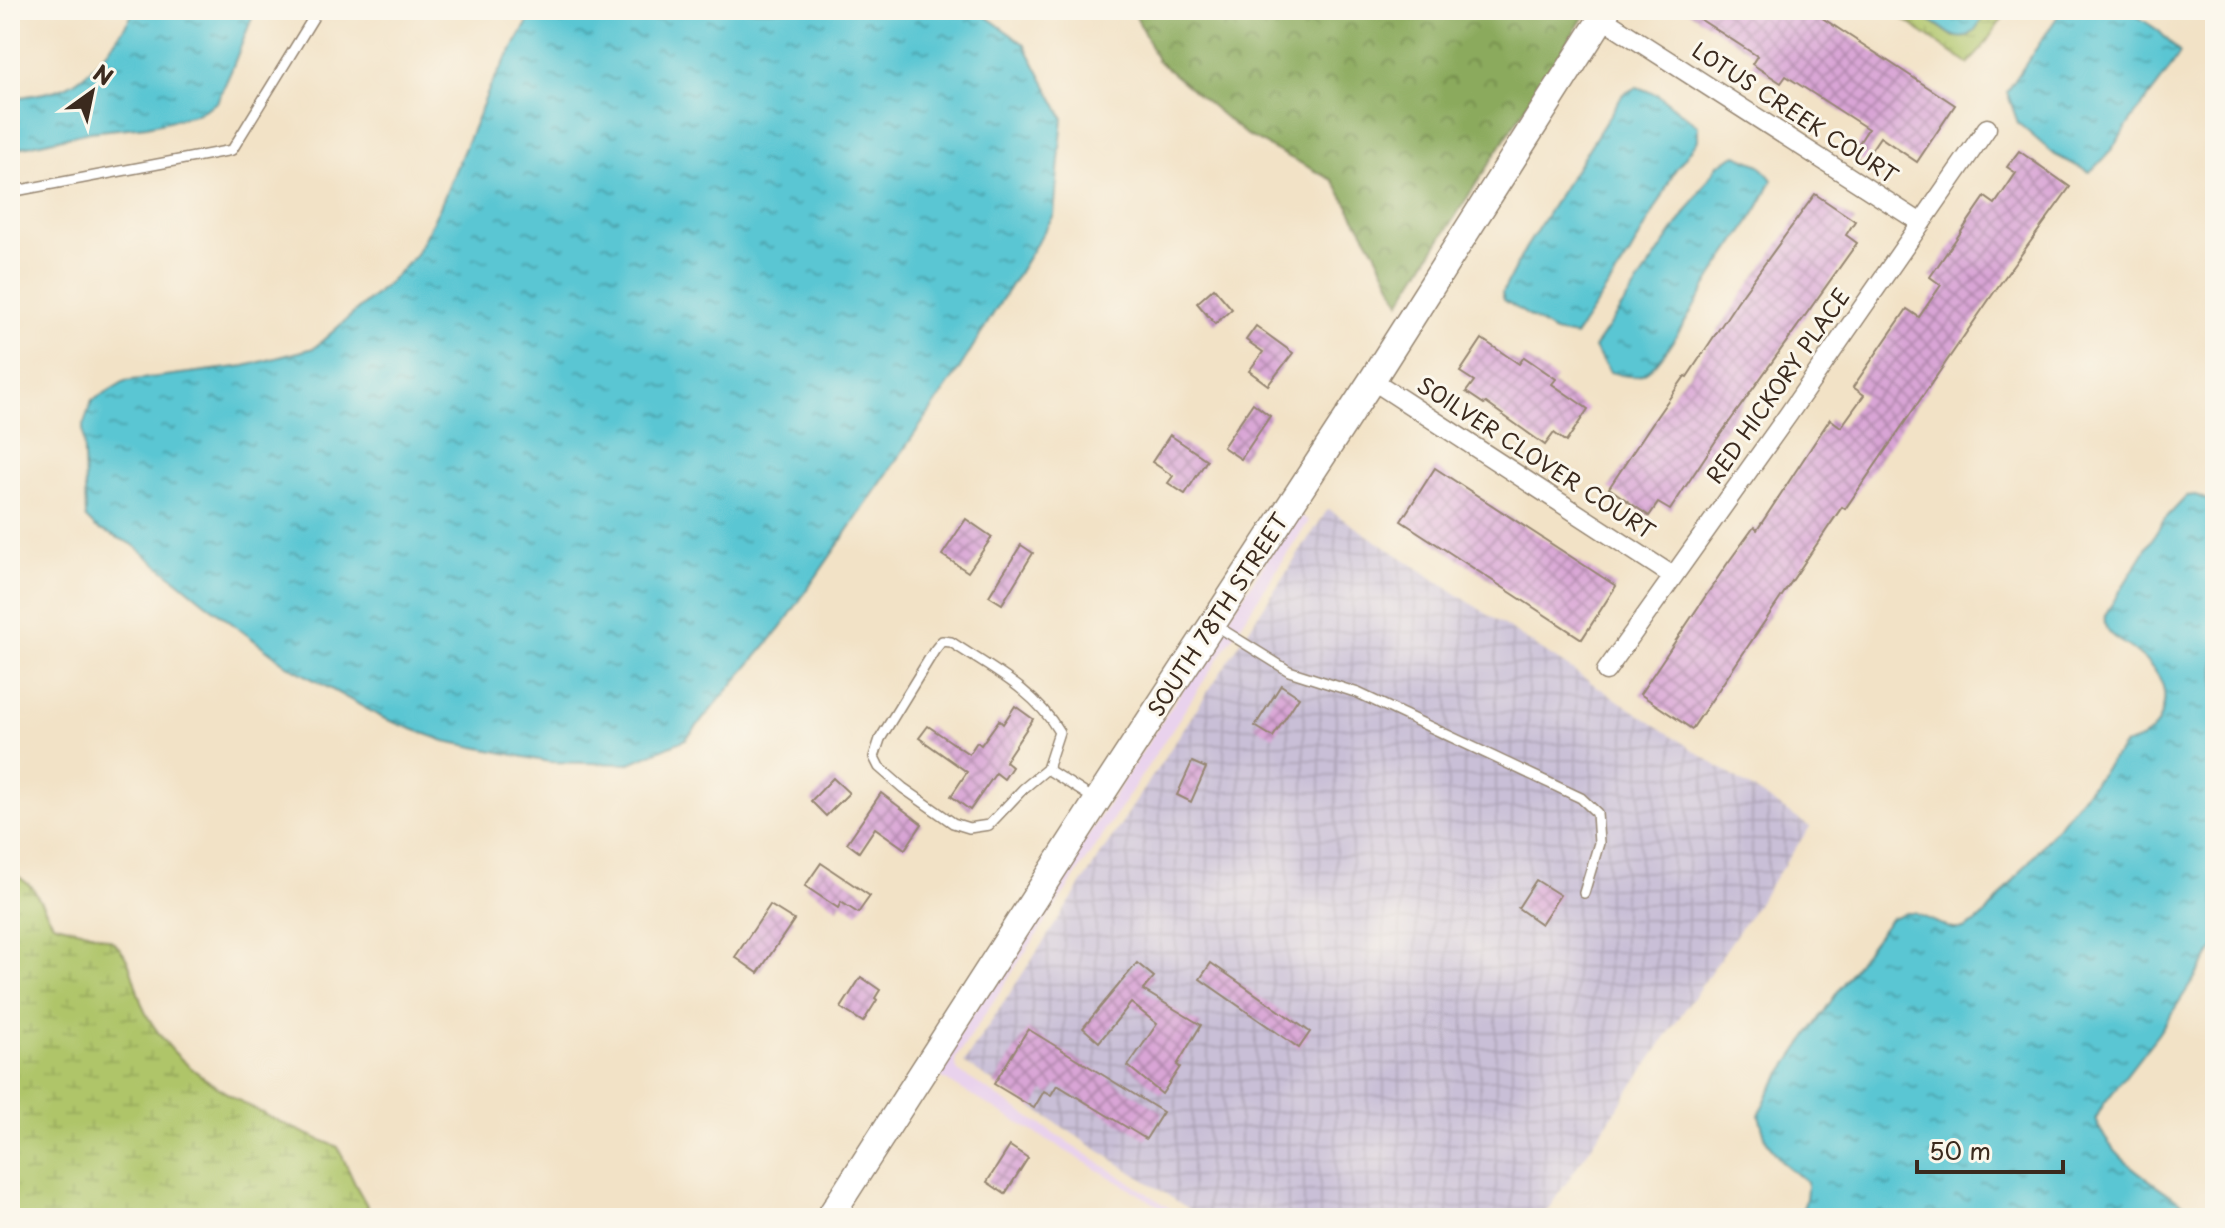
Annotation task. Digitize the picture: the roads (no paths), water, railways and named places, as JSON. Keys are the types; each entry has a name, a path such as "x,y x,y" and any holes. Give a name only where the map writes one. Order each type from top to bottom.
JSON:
{"street":[{"name":"LOTUS CREEK COURT","path":"1604,14 1921,223"},
{"name":"SOUTH 78TH STREET","path":"829,1218 1372,380 1604,14"},
{"name":"RED HICKORY PLACE","path":"1606,671 1987,128"},
{"name":"SOILVER CLOVER COURT","path":"1372,380 1673,576"}],"lane":[{"path":"10,192 232,150 318,10"},
{"path":"1213,624 1289,671 1358,693 1581,798 1597,813 1599,843 1584,893"},
{"path":"942,641 951,642 1033,697 1049,715 1059,732 1047,769 989,825 969,828 953,823 903,788 879,767 874,757 880,739 942,641"},
{"path":"1047,769 1097,801"}],"water":[{"path":"135,10 255,10 217,102 195,115 147,126 89,132 10,150 10,99 54,91 77,80 106,53"},
{"path":"535,10 977,10 1024,44 1063,117 1054,215 958,371 780,629 686,739 628,764 549,762 445,741 385,719 287,665 132,544 96,528 86,518 83,426 92,401 125,381 245,366 314,348 415,256 440,207 490,87"},
{"path":"1908,10 1988,10 1974,31 1959,37"},
{"path":"2062,10 2128,10 2159,31 2180,53 2113,148 2089,172 2055,155 2018,123 2007,92"},
{"path":"1637,87 1658,95 1698,126 1698,140 1673,173 1630,254 1575,336 1554,332 1504,300 1502,293 1525,249 1623,94"},
{"path":"1736,155 1760,165 1772,180 1759,205 1654,366 1637,376 1610,372 1594,348 1718,165"},
{"path":"2196,495 2215,504 2215,947 2158,1034 2096,1118 2113,1149 2126,1162 2200,1218 2071,1218 2052,1206 2026,1218 1797,1218 1805,1201 1807,1182 1781,1161 1766,1140 1759,1115 1769,1092 1891,918 1914,913 1952,929 1964,929 1975,923 1988,912 2124,745 2142,739 2155,727 2165,696 2160,679 2142,657 2109,633 2105,615 2164,520 2187,496"}]}
